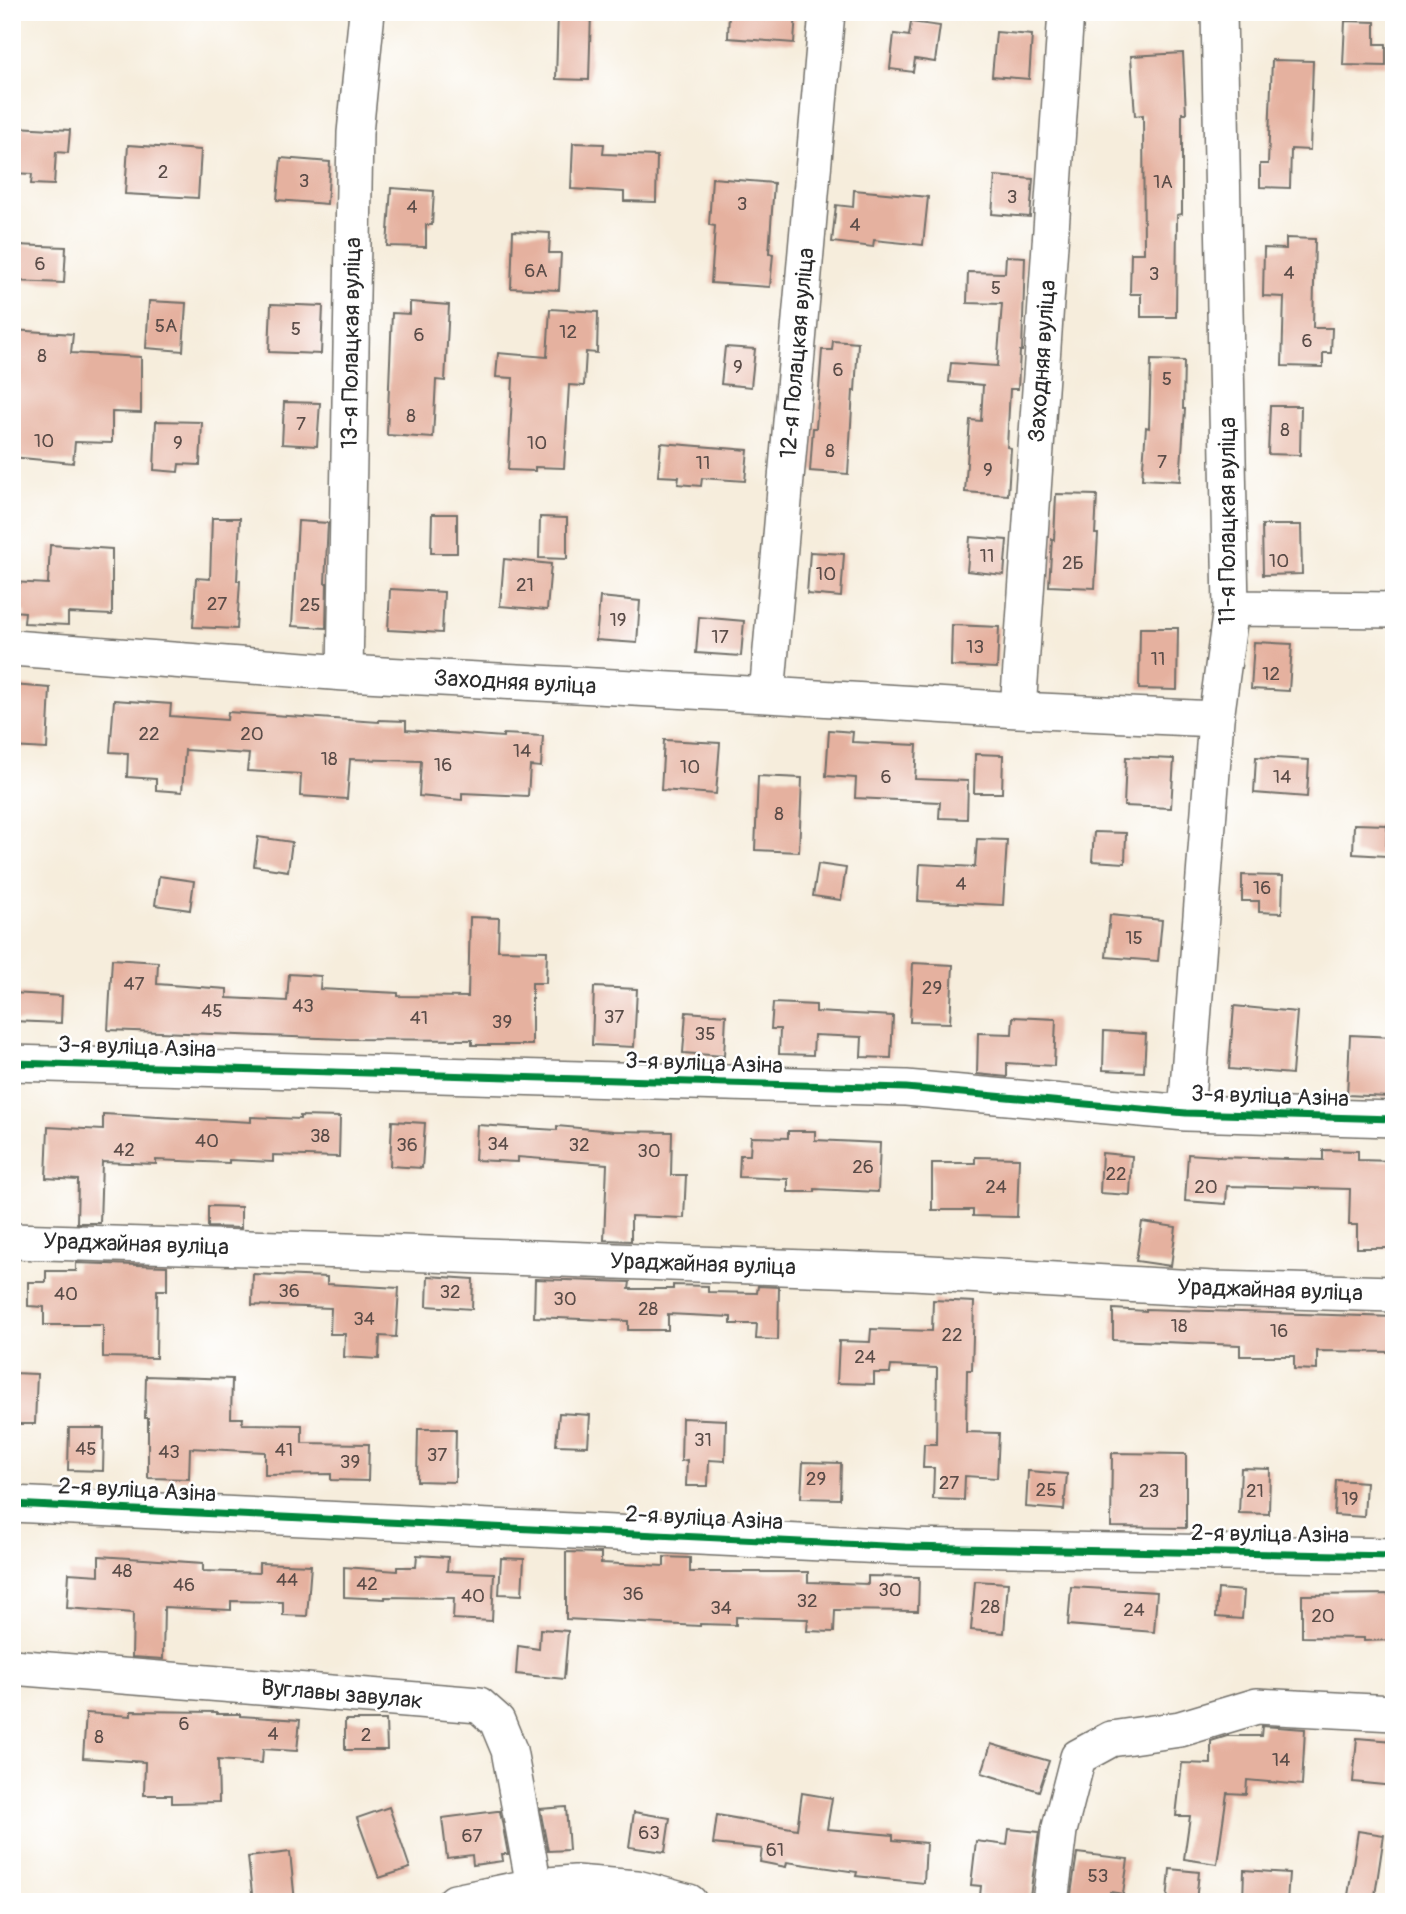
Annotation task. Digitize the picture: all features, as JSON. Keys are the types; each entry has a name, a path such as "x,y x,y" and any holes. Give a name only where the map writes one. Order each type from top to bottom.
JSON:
{"street":[{"name":"13-я Полацкая вуліца","path":"345,673 355,133 367,12"},
{"name":"12-я Полацкая вуліца","path":"767,695 827,12"},
{"name":"Заходняя вуліца","path":"1018,710 1066,12"},
{"name":"11-я Полацкая вуліца","path":"1186,1113 1216,719 1231,608 1220,12"},
{"path":"1231,608 1394,610"},
{"name":"Заходняя вуліца","path":"12,648 345,673 1216,719"},
{"name":"3-я вуліца Азіна","path":"12,1063 906,1088 1186,1113 1394,1119"},
{"name":"Ураджайная вуліца","path":"12,1241 913,1272 1213,1289 1394,1294"},
{"name":"2-я вуліца Азіна","path":"12,1504 905,1547 1394,1556"},
{"name":"Вуглавы завулак","path":"12,1667 479,1705 497,1721 509,1750 534,1886"},
{"path":"1050,1902 1059,1831 1077,1757 1111,1739 1180,1729 1257,1706 1394,1713"},
{"path":"472,1900 534,1886 575,1883 638,1888 690,1902"}],"building":[{"path":"558,12 591,12 589,80 556,79"},
{"path":"729,12 796,12 794,43 728,38"},
{"path":"1345,21 1375,22 1375,44 1386,44 1386,66 1343,65"},
{"path":"911,22 940,26 935,62 915,59 913,72 890,69 894,34 909,36"},
{"path":"996,32 1032,35 1029,79 992,76"},
{"path":"1183,53 1186,113 1182,113 1182,214 1177,215 1176,317 1141,317 1141,294 1130,294 1131,253 1144,253 1143,115 1135,116 1131,56"},
{"path":"1272,60 1313,61 1310,150 1291,149 1290,188 1260,187 1260,164 1268,164"},
{"path":"16,127 70,130 68,153 56,152 54,185 31,184 32,174 14,173"},
{"path":"573,143 604,144 603,154 657,156 656,202 624,201 624,192 571,189"},
{"path":"128,145 201,150 198,198 125,194"},
{"path":"281,158 330,162 327,204 277,200"},
{"path":"995,176 1033,179 1030,217 992,214"},
{"path":"712,178 774,183 769,253 773,254 770,287 711,283 715,226 709,225"},
{"path":"391,188 434,191 432,225 426,225 426,247 387,246"},
{"path":"854,190 928,197 923,245 874,240 873,247 832,242 836,205 853,207"},
{"path":"513,231 550,233 549,253 561,253 559,290 511,288"},
{"path":"1286,238 1315,239 1313,328 1332,328 1331,353 1323,353 1323,367 1282,366 1284,297 1263,296 1264,248 1286,249"},
{"path":"15,245 66,247 64,283 14,281"},
{"path":"1006,256 1025,257 1018,389 1010,389 1007,447 1011,448 1008,495 965,492 970,420 981,421 983,385 949,382 951,363 997,366 1002,304 967,303 968,272 1005,273"},
{"path":"149,301 186,303 183,351 146,348"},
{"path":"410,302 449,305 445,381 436,380 433,438 387,435 392,313 410,314"},
{"path":"271,304 323,306 321,354 269,352"},
{"path":"550,309 598,312 597,353 586,352 584,386 569,385 564,468 508,470 513,378 496,377 498,353 547,357"},
{"path":"12,330 73,334 71,353 141,357 141,413 112,412 112,443 75,442 73,463 12,457"},
{"path":"833,341 858,343 848,474 810,471 822,350 832,350"},
{"path":"725,347 755,349 751,387 721,384"},
{"path":"1151,360 1184,361 1185,409 1180,481 1142,479 1146,427 1149,428"},
{"path":"284,402 320,403 317,446 282,444"},
{"path":"1270,406 1301,406 1300,455 1268,454"},
{"path":"156,421 202,422 200,465 179,464 178,472 154,470"},
{"path":"661,443 748,450 745,481 702,478 701,486 678,484 679,477 658,476"},
{"path":"1056,494 1097,495 1095,588 1049,586"},
{"path":"432,514 457,514 457,553 431,553"},
{"path":"540,517 567,518 567,559 539,558"},
{"path":"212,518 240,518 237,629 193,627 196,578 210,579"},
{"path":"298,521 328,523 326,628 292,626"},
{"path":"1262,525 1301,525 1302,574 1263,575"},
{"path":"970,537 1007,540 1004,575 967,571"},
{"path":"50,545 112,549 112,615 68,613 68,625 24,623 25,612 12,611 12,582 48,584"},
{"path":"810,552 844,554 841,597 807,594"},
{"path":"504,559 551,564 547,610 500,606"},
{"path":"390,589 444,592 442,633 388,630"},
{"path":"600,597 640,601 637,643 596,640"},
{"path":"699,617 744,621 741,656 696,653"},
{"path":"952,625 999,627 997,668 951,666"},
{"path":"1140,628 1178,628 1177,690 1139,689"},
{"path":"1254,642 1292,644 1289,691 1251,689"},
{"path":"12,685 50,688 47,749 12,747"},
{"path":"114,700 171,704 170,716 227,720 228,712 379,722 406,721 406,730 503,737 503,734 543,736 541,767 530,766 528,796 462,793 462,800 419,796 421,761 350,759 347,799 300,796 301,774 247,771 249,754 185,750 182,792 156,790 156,779 127,777 128,753 110,752"},
{"path":"829,730 853,732 852,742 917,745 915,779 968,781 967,819 939,818 940,802 855,798 856,778 826,776"},
{"path":"664,740 720,743 716,794 661,790"},
{"path":"975,754 1003,755 1002,793 974,793"},
{"path":"1126,757 1174,759 1171,808 1124,806"},
{"path":"1256,757 1309,760 1307,797 1254,793"},
{"path":"758,776 802,778 799,852 755,850"},
{"path":"1354,824 1387,825 1386,856 1353,854"},
{"path":"1094,832 1126,833 1125,863 1092,861"},
{"path":"258,837 292,842 288,871 254,866"},
{"path":"977,839 1007,840 1003,905 918,901 920,864 975,867"},
{"path":"818,864 846,868 841,900 813,896"},
{"path":"1242,875 1283,876 1282,913 1259,912 1259,901 1242,901"},
{"path":"159,876 194,881 190,910 155,905"},
{"path":"1110,915 1162,920 1158,961 1106,957"},
{"path":"470,917 499,918 498,950 547,951 546,983 532,983 532,1045 472,1045 472,1040 346,1039 108,1030 112,959 158,962 157,984 227,989 227,998 287,1001 289,974 321,976 320,989 398,993 398,996 468,997"},
{"path":"913,963 953,965 950,1023 910,1022"},
{"path":"594,987 637,989 634,1047 592,1045"},
{"path":"12,993 62,996 61,1023 12,1021"},
{"path":"773,1003 816,1005 816,1012 893,1016 891,1058 861,1057 862,1037 814,1035 813,1055 779,1054 780,1029 771,1029"},
{"path":"1234,1006 1297,1012 1292,1074 1229,1069"},
{"path":"686,1012 726,1015 724,1056 683,1053"},
{"path":"1013,1017 1056,1019 1054,1066 1007,1063 1007,1077 977,1074 978,1033 1012,1034"},
{"path":"1104,1031 1146,1034 1144,1072 1103,1070"},
{"path":"1350,1035 1394,1037 1394,1086 1390,1086 1389,1097 1347,1095"},
{"path":"103,1114 251,1122 251,1117 340,1117 339,1157 273,1155 273,1162 229,1160 229,1163 156,1160 156,1164 102,1162 100,1223 77,1223 78,1180 46,1178 48,1127 103,1130"},
{"path":"392,1121 425,1123 422,1168 390,1166"},
{"path":"477,1125 557,1130 557,1126 672,1132 671,1175 686,1175 684,1218 631,1216 631,1241 604,1240 607,1164 518,1157 518,1162 475,1160"},
{"path":"788,1131 815,1131 815,1140 880,1143 878,1192 815,1189 815,1192 788,1192 788,1179 739,1177 740,1155 750,1155 751,1137 788,1138"},
{"path":"1323,1150 1358,1151 1358,1160 1394,1161 1394,1248 1357,1248 1357,1225 1349,1225 1350,1189 1227,1186 1226,1204 1185,1201 1188,1154 1323,1160"},
{"path":"1102,1153 1132,1156 1130,1195 1100,1193"},
{"path":"975,1157 1019,1158 1017,1217 973,1216 973,1210 932,1210 932,1163 975,1163"},
{"path":"208,1206 241,1207 241,1228 208,1227"},
{"path":"1142,1222 1176,1227 1171,1266 1136,1261"},
{"path":"76,1263 167,1266 167,1290 157,1290 156,1358 103,1357 103,1325 44,1325 44,1307 28,1306 28,1282 46,1282 46,1271 76,1271"},
{"path":"253,1274 327,1277 327,1284 399,1288 396,1337 380,1336 379,1359 344,1357 345,1334 330,1334 331,1308 252,1305"},
{"path":"428,1276 473,1279 472,1309 427,1306"},
{"path":"535,1279 630,1282 629,1289 673,1289 673,1285 708,1286 708,1292 757,1293 758,1286 779,1287 778,1340 756,1339 757,1324 731,1324 731,1317 668,1314 668,1330 628,1330 628,1321 534,1317"},
{"path":"933,1300 974,1302 972,1370 967,1370 966,1432 999,1433 997,1478 965,1476 964,1500 933,1499 934,1468 923,1468 924,1444 936,1444 937,1368 891,1366 890,1373 874,1373 874,1384 837,1383 839,1341 870,1342 871,1329 932,1331"},
{"path":"1113,1309 1394,1317 1394,1352 1317,1351 1317,1370 1294,1369 1294,1356 1240,1356 1240,1345 1113,1340"},
{"path":"12,1373 37,1374 35,1424 12,1424"},
{"path":"146,1376 232,1379 231,1418 243,1418 242,1424 302,1425 302,1443 369,1444 368,1481 331,1480 331,1474 265,1475 265,1452 190,1448 189,1479 148,1478"},
{"path":"559,1413 590,1415 588,1446 556,1445"},
{"path":"682,1418 726,1420 725,1461 709,1460 708,1486 686,1486 687,1460 681,1461"},
{"path":"69,1428 104,1428 103,1471 68,1470"},
{"path":"418,1429 456,1429 455,1482 417,1481"},
{"path":"1112,1453 1186,1454 1186,1528 1111,1527"},
{"path":"803,1462 841,1463 840,1499 801,1498"},
{"path":"1241,1468 1270,1469 1269,1514 1239,1513"},
{"path":"1028,1471 1067,1474 1064,1510 1026,1507"},
{"path":"1336,1480 1366,1482 1364,1517 1334,1515"},
{"path":"566,1552 601,1553 601,1563 664,1566 664,1557 690,1558 690,1572 808,1572 808,1582 868,1584 868,1576 919,1577 918,1611 835,1610 834,1632 807,1631 808,1619 736,1617 736,1625 700,1626 566,1619"},
{"path":"417,1555 448,1557 447,1571 494,1573 492,1621 453,1619 454,1598 344,1597 344,1567 397,1571 397,1567 416,1567"},
{"path":"99,1556 203,1563 203,1571 259,1573 259,1563 311,1565 307,1616 283,1615 283,1602 231,1601 231,1610 164,1607 163,1659 132,1657 133,1613 67,1608 69,1573 99,1575"},
{"path":"501,1558 524,1559 522,1595 499,1594"},
{"path":"975,1581 1008,1583 1004,1633 971,1630"},
{"path":"1071,1587 1157,1592 1154,1632 1068,1625"},
{"path":"1218,1589 1244,1591 1242,1619 1216,1617"},
{"path":"1394,1594 1394,1640 1302,1637 1302,1595"},
{"path":"540,1629 568,1631 564,1679 516,1674 518,1646 539,1649"},
{"path":"131,1711 217,1712 300,1720 297,1751 263,1749 262,1763 218,1760 219,1802 172,1803 172,1795 144,1795 145,1762 83,1758 86,1713 131,1716"},
{"path":"345,1720 386,1720 387,1750 345,1750"},
{"path":"1262,1726 1305,1729 1302,1785 1247,1780 1246,1794 1227,1793 1217,1864 1184,1859 1190,1816 1176,1816 1182,1763 1211,1764 1211,1741 1227,1736 1261,1736"},
{"path":"1357,1738 1394,1741 1394,1786 1353,1782"},
{"path":"991,1744 1049,1761 1039,1791 982,1773"},
{"path":"802,1793 832,1798 827,1829 893,1835 893,1840 926,1843 924,1883 856,1876 857,1872 787,1862 786,1867 760,1862 762,1849 713,1844 717,1815 797,1829"},
{"path":"389,1807 410,1868 379,1878 357,1818"},
{"path":"566,1807 569,1850 548,1851 540,1809"},
{"path":"500,1811 508,1854 502,1854 503,1861 473,1865 472,1855 447,1858 442,1818"},
{"path":"634,1812 670,1818 665,1852 629,1847"},
{"path":"1009,1829 1039,1832 1027,1901 980,1896 981,1886 971,1885 976,1841 1007,1845"},
{"path":"1358,1831 1384,1835 1374,1902 1347,1902"},
{"path":"290,1852 295,1902 253,1902 248,1857"},
{"path":"1077,1853 1128,1859 1123,1894 1110,1892 1109,1902 1070,1901"},
{"path":"1170,1869 1199,1872 1196,1902 1167,1902"},
{"path":"1244,1870 1289,1873 1287,1902 1243,1902"}],"cycle path":[{"path":"12,1063 906,1088 1186,1113 1394,1119"},
{"path":"12,1504 905,1547 1394,1556"}]}
